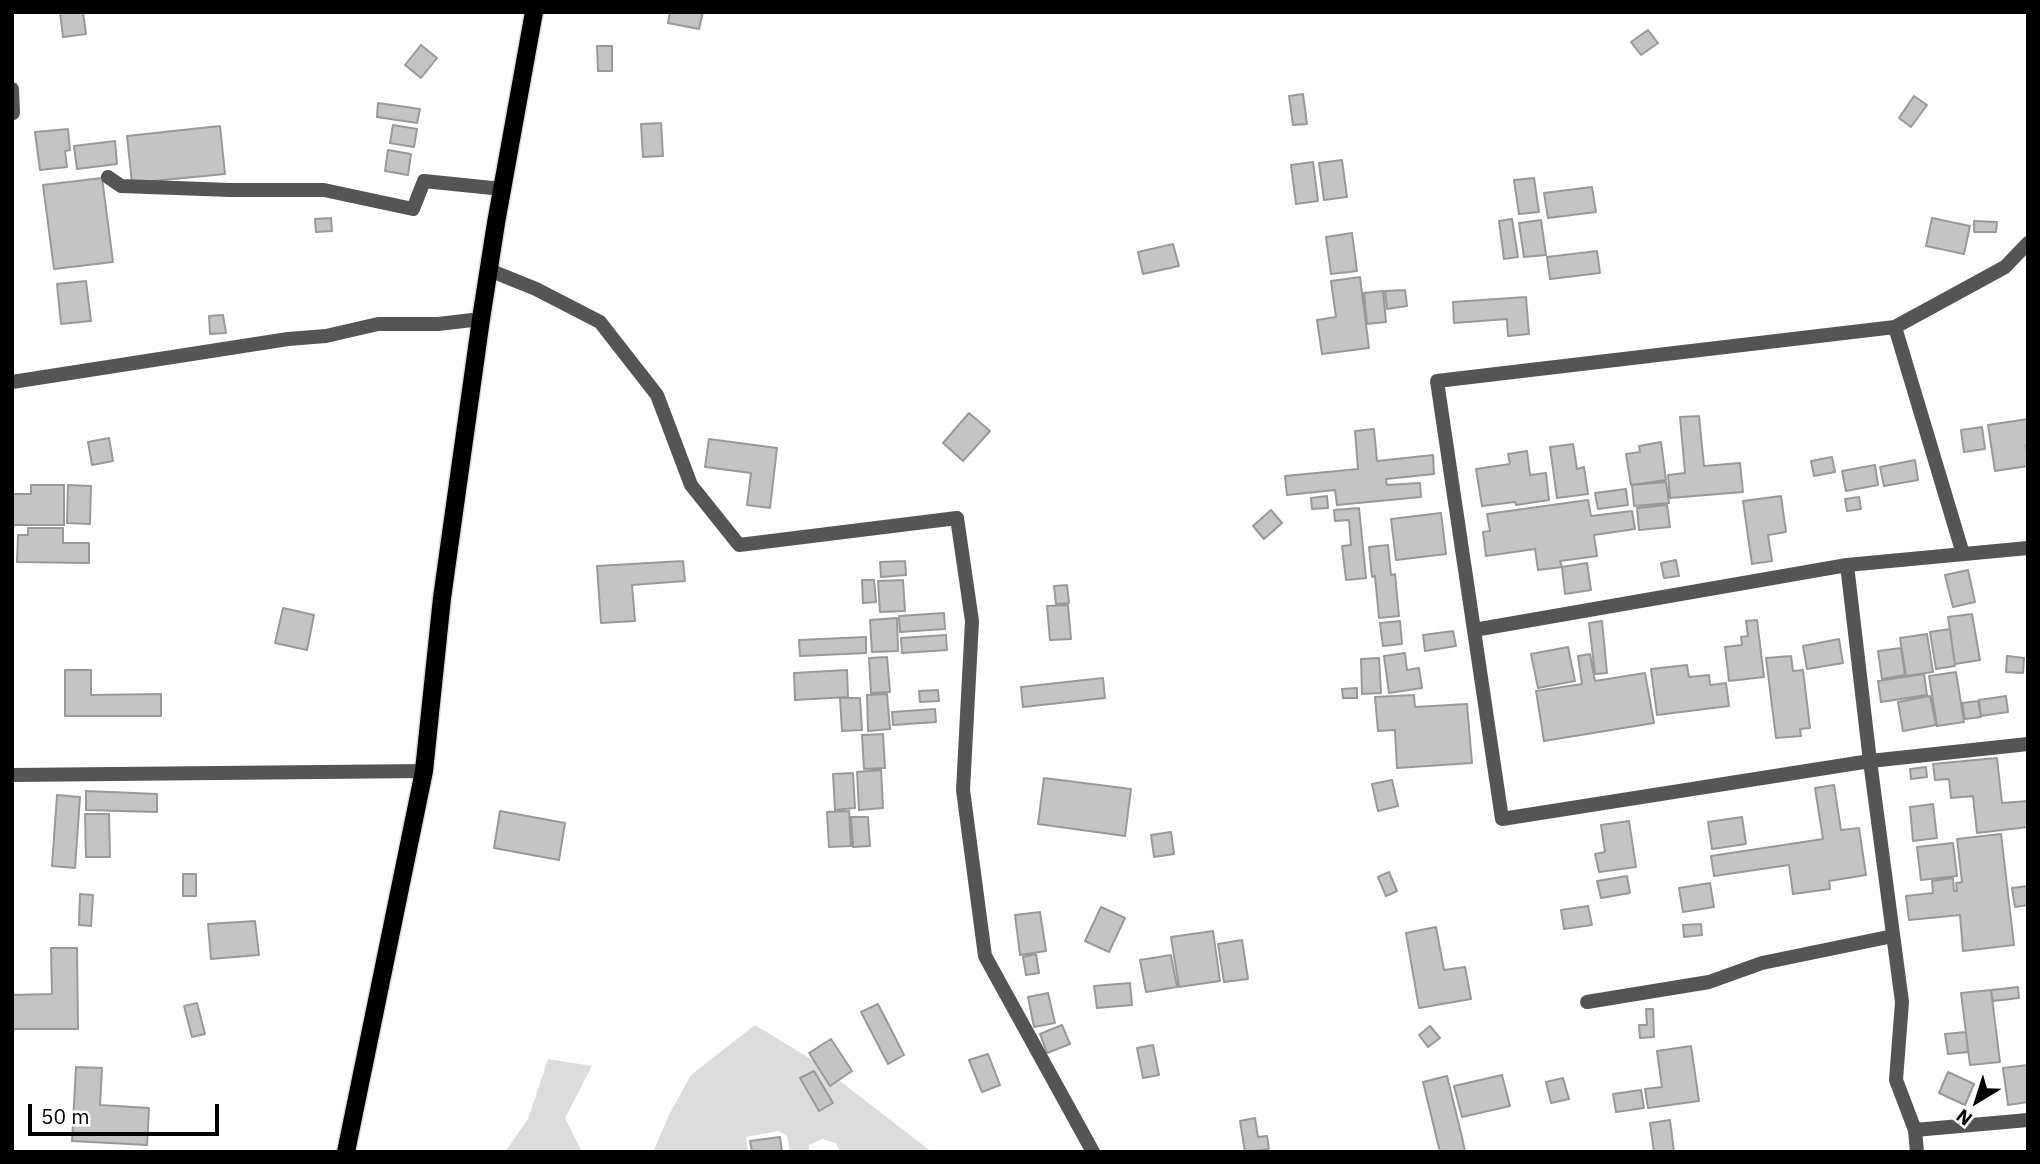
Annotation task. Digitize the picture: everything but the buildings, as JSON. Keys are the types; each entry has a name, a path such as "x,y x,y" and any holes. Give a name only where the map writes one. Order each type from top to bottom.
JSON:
{"main road":[{"path":"346,1152 424,771 442,598 481,319 534,12"}],"street":[{"path":"12,89 13,115"},
{"path":"108,177 121,186 324,190 414,209 424,181 502,189"},
{"path":"2028,243 2005,267 1895,327 1437,381 1502,819 1870,761 2028,744"},
{"path":"489,270 536,289 600,322 657,395 691,485 739,545 957,518 972,621 962,790 985,956 1093,1152"},
{"path":"12,382 275,341 326,336 378,324 438,324 481,319"},
{"path":"1895,327 1963,554"},
{"path":"1474,630 1847,565 2028,548"},
{"path":"1847,565 1902,1002 1896,1080 1915,1130 1917,1152"},
{"path":"12,775 424,771"},
{"path":"1587,1002 1709,982 1762,963 1893,936"},
{"path":"1915,1130 2028,1120"}],"shaded area":[{"path":"755,1025 814,1061 932,1152 840,1152 836,1143 822,1139 809,1145 809,1152 790,1152 787,1136 779,1131 746,1137 748,1152 653,1152 691,1075"},
{"path":"548,1059 592,1066 565,1118 582,1152 505,1152 528,1119"}]}
